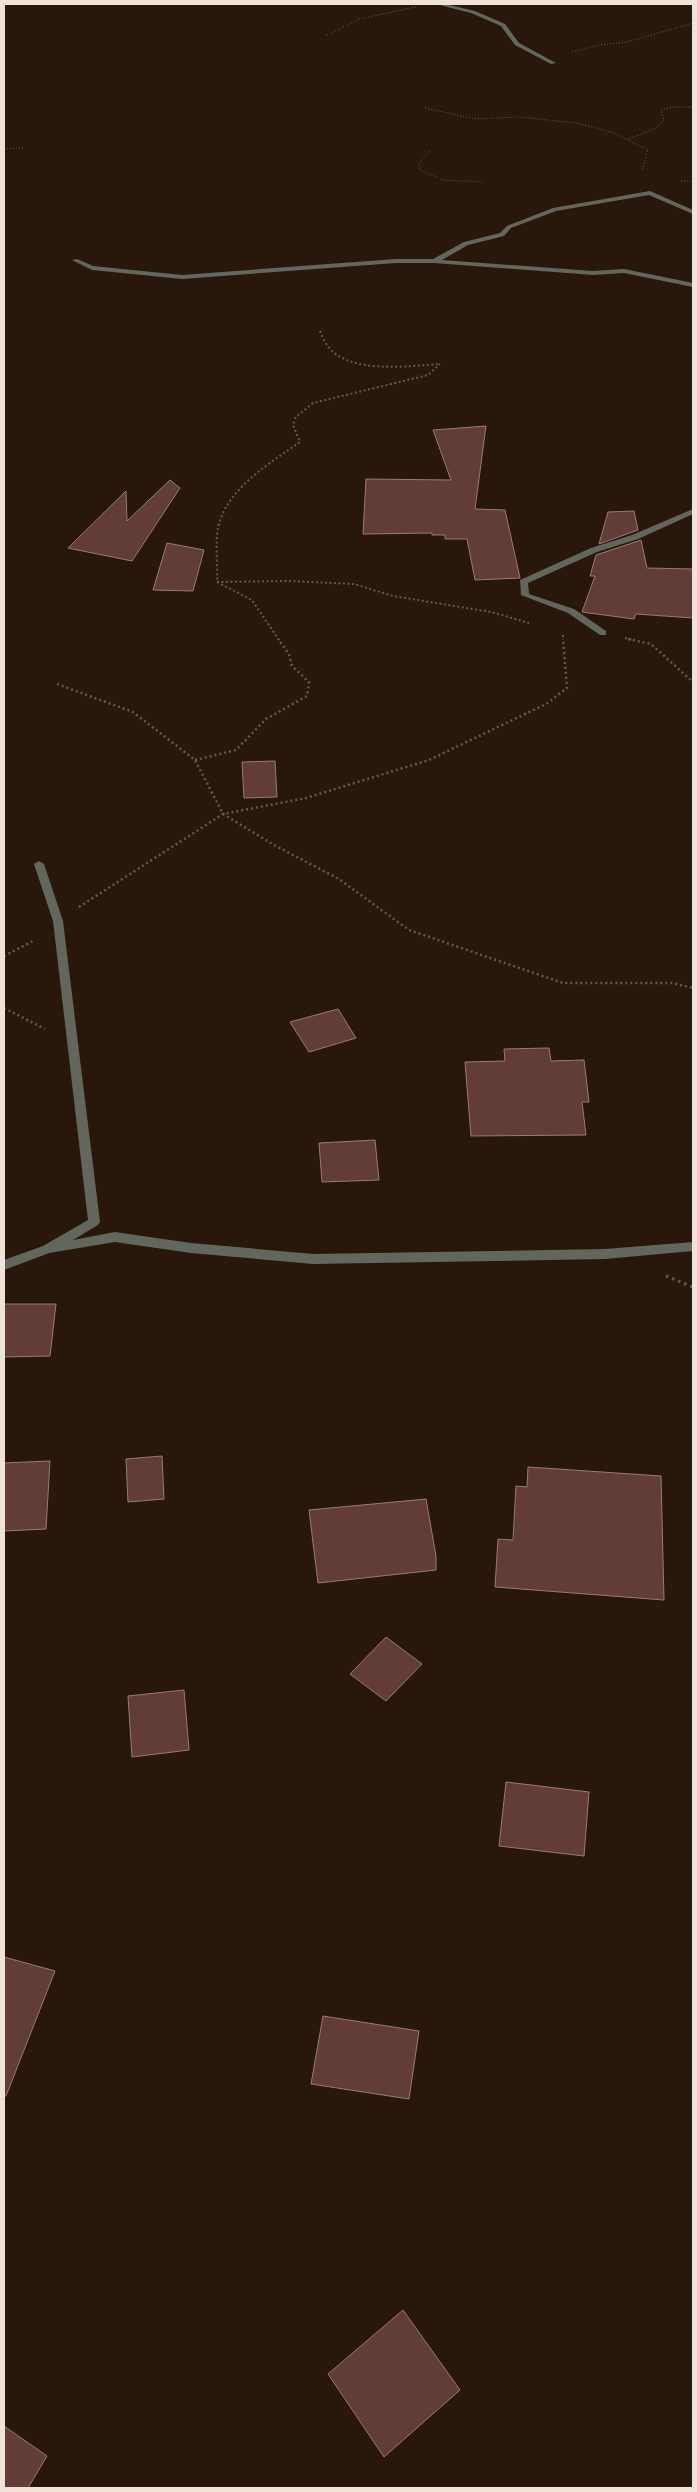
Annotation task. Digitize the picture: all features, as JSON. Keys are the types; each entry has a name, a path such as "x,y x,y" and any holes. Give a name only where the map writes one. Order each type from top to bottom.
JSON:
{"street":[{"path":"439,4 473,12 503,25 517,44 553,63"},
{"path":"434,261 466,243 502,235 508,227 555,209 650,193 693,212"},
{"path":"75,260 92,268 182,276 396,261 434,261 592,273 624,272 693,285"},
{"path":"603,633 571,611 525,595 522,582 594,550 635,537 693,511"},
{"path":"4,1265 47,1249 94,1222 58,925 39,864"},
{"path":"47,1249 115,1237 191,1248 313,1260 605,1254 693,1248"}],"path":[{"path":"327,35 359,19 420,6"},
{"path":"570,53 599,45 627,42 693,23"},
{"path":"629,139 656,128 664,120 661,110 674,107 693,107"},
{"path":"426,108 482,119 567,120 607,130 629,139 648,150 642,170 644,179"},
{"path":"4,149 23,148"},
{"path":"430,151 419,163 420,170 433,178 444,181 484,182"},
{"path":"675,181 693,181"},
{"path":"217,582 219,525 237,492 272,462 300,442 293,425 296,417 313,403 428,375 440,364 395,367 356,364 328,348 320,331"},
{"path":"217,582 289,581 354,584 393,596 491,612 537,626"},
{"path":"195,760 236,750 266,719 307,696 309,682 292,666 289,654 252,600 217,582"},
{"path":"4,956 58,925 223,814 306,798 429,760 504,726 546,704 567,688 563,634 603,633 651,644 693,682"},
{"path":"57,684 134,712 195,760 223,814 274,845 339,879 409,930 563,983 672,983 693,988"},
{"path":"4,1008 72,1044"}],"building":[{"path":"486,426 475,509 505,510 520,578 475,580 467,539 445,539 445,535 432,535 432,533 363,534 366,479 451,480 433,430"},
{"path":"170,480 180,488 132,561 68,548 126,491 127,521"},
{"path":"634,511 638,530 599,544 608,512"},
{"path":"641,540 647,568 693,569 693,618 636,614 634,619 582,612 595,576 590,576 596,555"},
{"path":"167,543 204,550 193,591 153,590"},
{"path":"275,761 277,797 244,798 242,762"},
{"path":"338,1009 356,1038 309,1052 290,1022"},
{"path":"549,1048 551,1061 584,1060 589,1102 582,1102 586,1135 471,1136 465,1062 505,1061 504,1049"},
{"path":"375,1140 379,1180 322,1182 319,1143"},
{"path":"4,1304 56,1304 50,1356 4,1357"},
{"path":"162,1456 164,1499 128,1502 126,1459"},
{"path":"50,1461 46,1529 4,1531 4,1463"},
{"path":"528,1467 661,1476 664,1600 495,1587 498,1539 513,1540 516,1486 527,1487"},
{"path":"426,1499 436,1556 436,1570 318,1583 309,1510"},
{"path":"386,1637 422,1664 386,1701 350,1674"},
{"path":"184,1690 189,1750 132,1757 128,1696"},
{"path":"506,1782 589,1792 584,1856 499,1846"},
{"path":"4,1957 55,1971 6,2096 4,2096"},
{"path":"323,2016 419,2031 409,2099 311,2084"},
{"path":"403,2310 460,2390 384,2457 328,2374"},
{"path":"4,2426 47,2456 28,2488 4,2488"}]}
